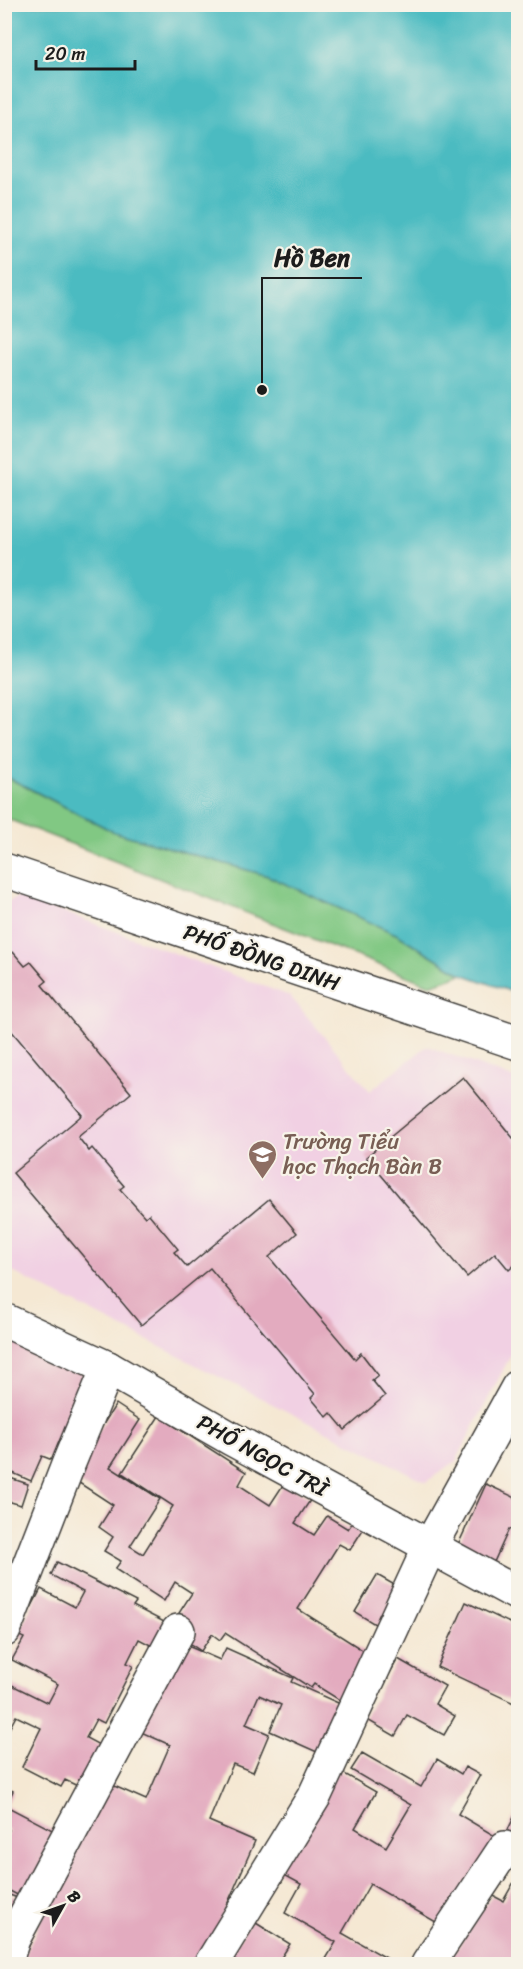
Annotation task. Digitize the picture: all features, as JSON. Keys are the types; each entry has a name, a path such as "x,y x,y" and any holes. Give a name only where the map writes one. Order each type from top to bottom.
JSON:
{"street":[{"name":"PHỐ ĐỒNG DINH","path":"4,870 519,1043"},
{"name":"PHỐ NGỌC TRÌ","path":"4,1320 108,1368 230,1438 519,1594"},
{"path":"4,1630 108,1368"},
{"path":"211,1965 315,1795 430,1546 519,1387"},
{"path":"5,1965 13,1939 178,1631"},
{"path":"428,1965 505,1848"}],"shaded area":[{"name":"Trường Tiểu học Thạch Bàn B","path":"20,896 290,996 370,1091 427,1046 518,1080 518,1341 456,1461 426,1482 5,1268 4,904"}],"green space":[{"path":"4,776 114,832 268,876 398,935 462,974 430,985 5,818"}],"water":[{"path":"4,5 518,5 518,994 462,974 398,935 268,876 114,832 5,776"}],"building":[{"path":"13,952 25,966 31,962 47,981 42,985 131,1093 78,1137 89,1151 92,1148 124,1186 120,1189 145,1217 149,1214 178,1249 174,1252 187,1267 269,1199 297,1233 269,1257 355,1359 361,1353 378,1375 372,1380 385,1396 345,1430 331,1413 327,1417 311,1398 315,1394 210,1268 141,1325 13,1173 82,1115 4,1022 4,959"},
{"path":"463,1077 518,1144 518,1262 509,1270 495,1253 467,1277 366,1157"},
{"path":"4,1335 99,1377 60,1463 42,1456 31,1481 4,1469"},
{"path":"116,1404 140,1420 110,1467 160,1499 130,1546 143,1554 173,1506 122,1473 159,1416 246,1472 239,1485 270,1505 285,1482 311,1499 295,1523 314,1535 327,1516 348,1529 353,1522 364,1528 350,1550 339,1544 298,1609 375,1658 349,1706 314,1684 311,1688 225,1633 220,1640 212,1634 201,1651 177,1635 187,1619 179,1613 192,1593 175,1582 164,1601 115,1569 121,1561 104,1551 113,1537 99,1527 113,1505 70,1477"},
{"path":"4,1476 28,1484 21,1505 4,1500"},
{"path":"486,1484 518,1499 518,1533 509,1529 489,1573 453,1556"},
{"path":"518,1561 518,1585 509,1580"},
{"path":"57,1562 136,1602 133,1606 174,1627 162,1651 139,1639 127,1663 133,1666 104,1723 96,1719 86,1738 105,1748 84,1789 65,1780 61,1787 22,1767 41,1728 16,1716 8,1731 4,1729 4,1681 48,1703 58,1684 12,1660 24,1638 17,1635 41,1589 75,1607 83,1592 51,1575"},
{"path":"377,1575 405,1591 383,1629 355,1612"},
{"path":"466,1602 518,1627 518,1705 437,1667"},
{"path":"174,1640 220,1660 226,1648 293,1678 291,1682 347,1707 326,1756 270,1731 281,1705 259,1695 246,1724 269,1734 253,1772 233,1764 209,1821 255,1841 201,1964 21,1964 103,1781 146,1800 170,1745 132,1728"},
{"path":"398,1659 445,1686 435,1704 455,1716 444,1735 407,1715 395,1736 364,1718"},
{"path":"362,1753 421,1787 437,1759 461,1774 465,1767 480,1775 458,1814 500,1839 448,1929 370,1884 342,1933 397,1964 323,1964 336,1942 285,1913 301,1884 277,1871 336,1769 376,1792 355,1828 386,1847 411,1805 351,1770"},
{"path":"4,1787 13,1791 6,1806 62,1835 29,1901 4,1888 4,1839 9,1830 4,1828"},
{"path":"518,1809 518,1843 505,1836"},
{"path":"518,1875 518,1964 447,1964 492,1895 503,1901"},
{"path":"4,1893 26,1901 4,1946"},
{"path":"251,1920 290,1944 277,1964 241,1964 229,1957"}],"place":[{"name":"Hồ Ben","path":"262,390"},
{"name":"Trường Tiểu học Thạch Bàn B","path":"262,1180"}]}
